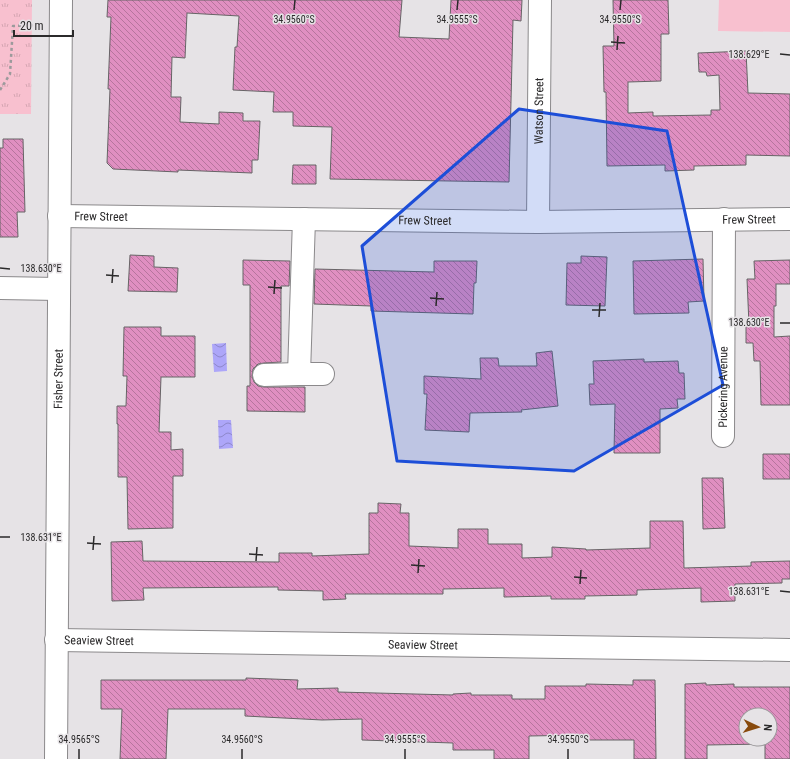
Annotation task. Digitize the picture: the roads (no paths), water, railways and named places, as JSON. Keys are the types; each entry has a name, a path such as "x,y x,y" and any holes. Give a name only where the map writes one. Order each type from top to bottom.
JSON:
{"street":[{"name":"Fisher Street","path":"56,759 61,0"},
{"name":"Watson Street","path":"538,222 540,0"},
{"name":"Frew Street","path":"59,216 538,222 790,219"},
{"path":"299,374 304,219"},
{"name":"Pickering Avenue","path":"723,436 724,219"},
{"path":"0,288 58,289"},
{"path":"264,375 323,374"},
{"name":"Seaview Street","path":"56,640 790,650"}],"water":[{"path":"226,343 227,371 214,372 212,344"},
{"path":"218,420 231,420 233,448 219,449"}]}
